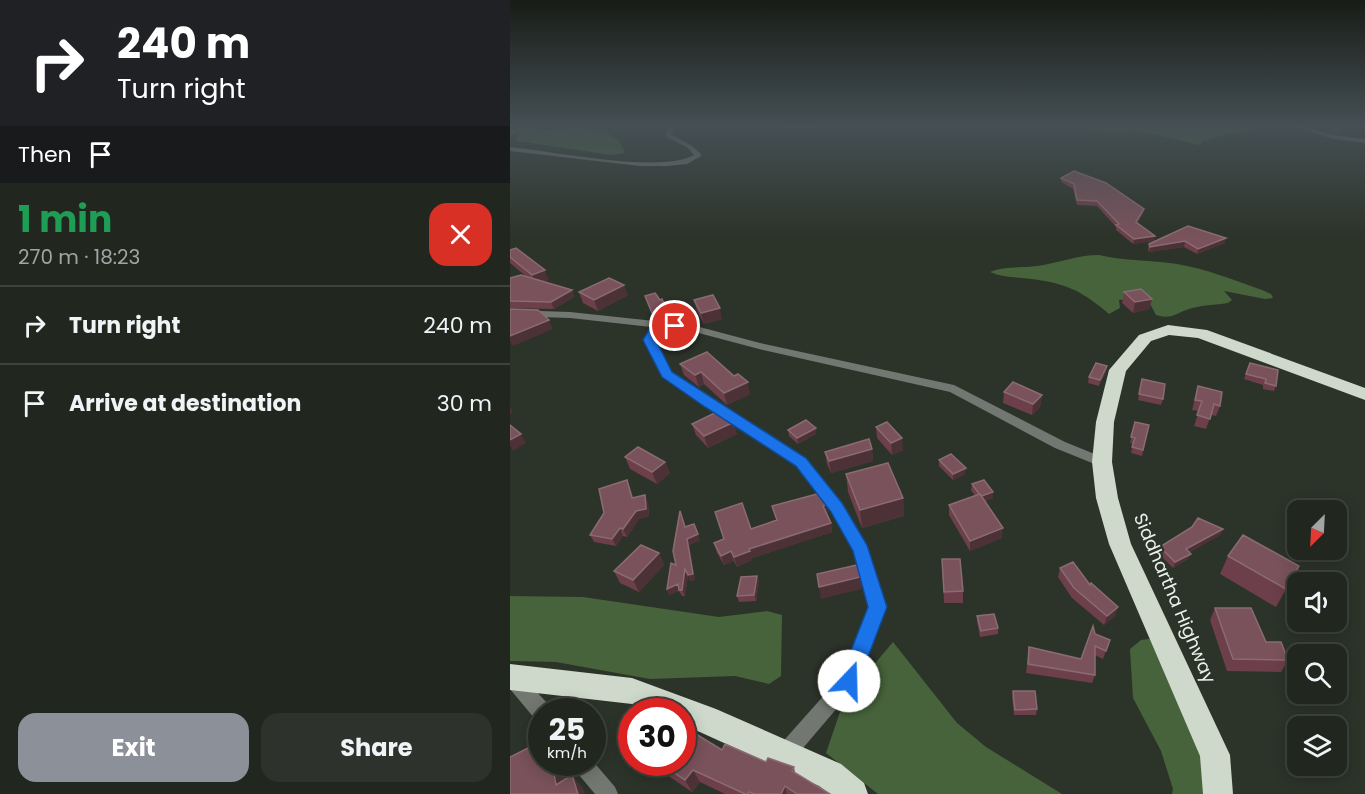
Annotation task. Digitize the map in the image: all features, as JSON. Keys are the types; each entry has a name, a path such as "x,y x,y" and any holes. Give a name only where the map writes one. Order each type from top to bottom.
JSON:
{"highway":[{"name":"Siddhartha Highway","path":"1218,794 1215,755 1120,544 1107,498 1102,462 1105,422 1118,370 1145,338 1168,330 1200,333 1365,394"},
{"path":"510,677 632,691 706,719 830,775 853,794"}],"street":[{"path":"625,163 641,165 684,163"},
{"path":"510,313 692,328 759,346 954,389 1060,445 1102,462"},
{"path":"658,324 649,340 667,374 801,462 837,507 861,550 878,607 849,681 784,756"},
{"path":"510,677 529,698"},
{"path":"593,776 608,794"}],"green space":[{"path":"1099,255 1177,264 1199,269 1262,290 1271,294 1273,298 1265,299 1224,291 1232,300 1228,303 1194,308 1166,317 1156,315 1149,302 1136,298 1119,300 1120,308 1109,314 1082,294 1065,286 990,272"},
{"path":"510,596 583,597 719,617 767,611 782,615 781,676 769,684 735,676 650,679 556,662 510,661"},
{"path":"1156,638 1209,778 1211,794 1172,794 1173,789 1161,751 1133,698 1130,649 1141,640"},
{"path":"893,642 957,723 986,747 1062,794 878,794 826,753 844,700"}],"building":[{"path":"1074,171 1106,183 1144,209 1136,222 1155,236 1134,239 1116,225 1119,224 1097,201 1077,200 1074,184 1061,178"},
{"path":"1188,226 1226,238 1198,249 1185,241 1150,247 1149,244"},
{"path":"516,248 545,270 532,275 510,257 510,250"},
{"path":"521,275 572,290 551,302 510,301 510,278"},
{"path":"609,278 624,285 594,300 579,292"},
{"path":"1141,289 1152,299 1135,302 1124,292"},
{"path":"655,293 660,300 662,299 668,312 652,313 645,296"},
{"path":"713,295 720,308 701,313 694,300"},
{"path":"510,309 538,310 549,320 510,336"},
{"path":"707,352 734,376 738,374 748,382 724,393 701,372 695,375 680,364"},
{"path":"1096,363 1107,366 1100,380 1089,377"},
{"path":"1250,363 1278,370 1276,386 1265,383 1266,379 1246,374"},
{"path":"1142,379 1165,384 1163,399 1139,394"},
{"path":"1013,382 1042,395 1033,404 1004,392"},
{"path":"1198,386 1222,392 1220,406 1214,404 1210,419 1197,415 1202,401 1195,400"},
{"path":"721,410 734,422 704,436 692,424"},
{"path":"806,420 816,428 797,438 788,430"},
{"path":"887,422 902,438 891,443 876,427"},
{"path":"1135,422 1149,425 1143,450 1132,447 1135,438 1131,437"},
{"path":"510,425 521,434 510,440"},
{"path":"869,439 872,449 829,461 825,452"},
{"path":"638,447 665,462 652,472 625,457"},
{"path":"951,454 966,468 953,474 939,460"},
{"path":"888,463 903,498 860,510 846,474"},
{"path":"627,480 632,498 645,495 646,509 636,511 623,529 620,528 612,539 590,535 604,513 599,489"},
{"path":"984,480 993,492 982,496 972,484"},
{"path":"821,493 827,504 823,506 831,523 749,549 750,551 734,557 731,551 721,556 714,543 724,539 715,512 742,503 751,529 777,520 772,506"},
{"path":"980,494 1003,528 970,541 949,505"},
{"path":"680,511 685,527 694,524 698,534 687,539 693,574 688,575 685,569 682,590 679,590 678,584 667,589 671,563 676,565 673,551"},
{"path":"1198,518 1223,529 1186,549 1191,554 1175,562 1160,547 1192,527"},
{"path":"1243,535 1299,566 1296,572 1287,572 1286,589 1228,556"},
{"path":"641,545 659,553 633,580 614,571"},
{"path":"942,559 960,559 963,591 944,592"},
{"path":"1073,562 1090,585 1091,583 1118,607 1107,616 1074,588 1060,568"},
{"path":"857,565 860,577 819,587 817,574"},
{"path":"757,576 754,595 737,596 741,577"},
{"path":"1215,608 1251,608 1266,642 1281,642 1287,660 1233,659"},
{"path":"994,614 998,628 981,631 977,616"},
{"path":"1093,626 1095,634 1110,640 1106,651 1095,646 1095,675 1028,664 1029,647 1081,659"},
{"path":"1013,691 1035,691 1037,709 1015,710"},
{"path":"696,734 722,750 725,744 766,762 768,758 794,767 792,771 830,794 797,794 785,786 781,794 749,792 745,794 696,771"},
{"path":"528,748 528,776 554,776 556,785 572,776 578,794 510,794 510,757"}],"route":[{"path":"675,326 658,324 649,340 667,374 801,462 837,507 861,550 878,607 849,681"}]}
